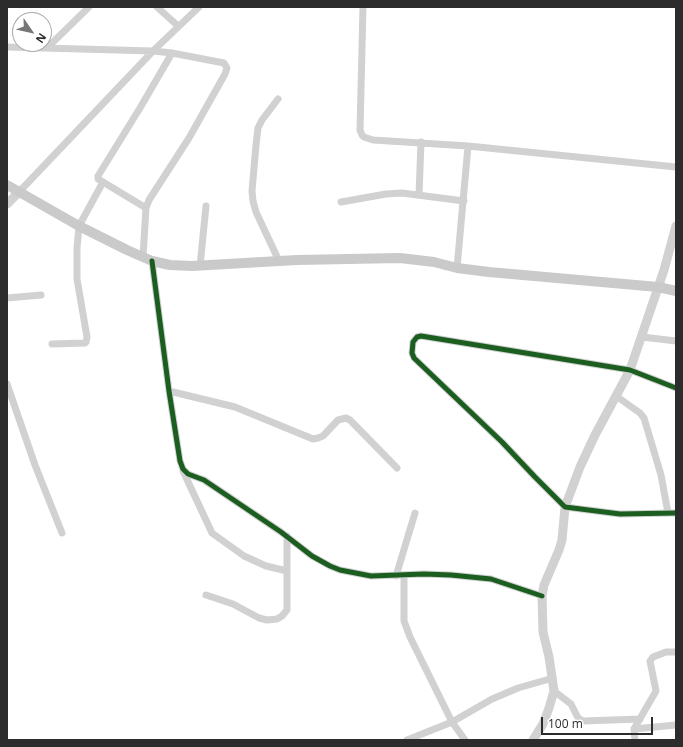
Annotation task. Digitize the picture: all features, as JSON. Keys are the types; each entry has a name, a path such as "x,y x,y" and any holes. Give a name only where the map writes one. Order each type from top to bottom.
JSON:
{"main road":[{"path":"7,185 79,226 147,259 170,265 200,266 279,261 400,258 434,262 457,268 573,281 658,287 676,291"}],"street":[{"path":"52,43 89,7"},
{"path":"157,7 178,26"},
{"path":"7,204 153,51 199,7"},
{"path":"363,7 360,130 362,135 368,139 468,146 676,167"},
{"path":"52,48 153,51 172,53 219,61 224,63 227,68 189,138 149,200 146,208 147,259 182,469 212,533 244,556 266,566 287,571"},
{"path":"146,208 98,179 98,176 172,53"},
{"path":"278,99 262,120 258,128 252,191 256,212 279,261"},
{"path":"419,195 421,142"},
{"path":"457,268 468,146"},
{"path":"52,344 85,343 87,340 77,279 79,226 103,182"},
{"path":"341,202 386,194 402,193 464,201"},
{"path":"200,266 206,206"},
{"path":"533,740 543,724 554,691 553,678 543,632 542,596 544,585 562,540 565,507 580,467 595,435 630,370 658,287 676,226"},
{"path":"7,298 41,295"},
{"path":"676,388 630,370 421,336 414,339 412,352 414,358 491,431 565,507 620,514 676,512"},
{"path":"642,337 676,341"},
{"path":"7,384 35,465 62,533"},
{"path":"169,391 235,407 313,438 323,436 338,420 346,418 350,420 397,468"},
{"path":"616,396 640,413 644,418 661,476 668,513"},
{"path":"182,469 188,474 204,480 230,496 287,536 312,556 330,566 355,574 371,576 451,575 491,579 542,596"},
{"path":"396,576 415,513"},
{"path":"206,595 233,604 258,618 267,620 277,619 282,616 287,610 287,536"},
{"path":"404,575 404,621 415,649 452,722 465,740"},
{"path":"635,740 634,729 656,691 650,662 651,658 666,652 676,652"},
{"path":"412,739 452,722 492,699 518,688 553,678"},
{"path":"554,691 571,704 578,718 583,721 640,719"},
{"path":"634,729 676,725"}],"cycle path":[{"path":"152,261 180,461 183,469 188,474 204,480 281,532 312,556 340,570 371,576 424,574 491,579 542,596"},
{"path":"676,388 630,370 421,336 417,337 413,342 412,353 414,358 502,442 565,507 620,514 676,513"}]}
